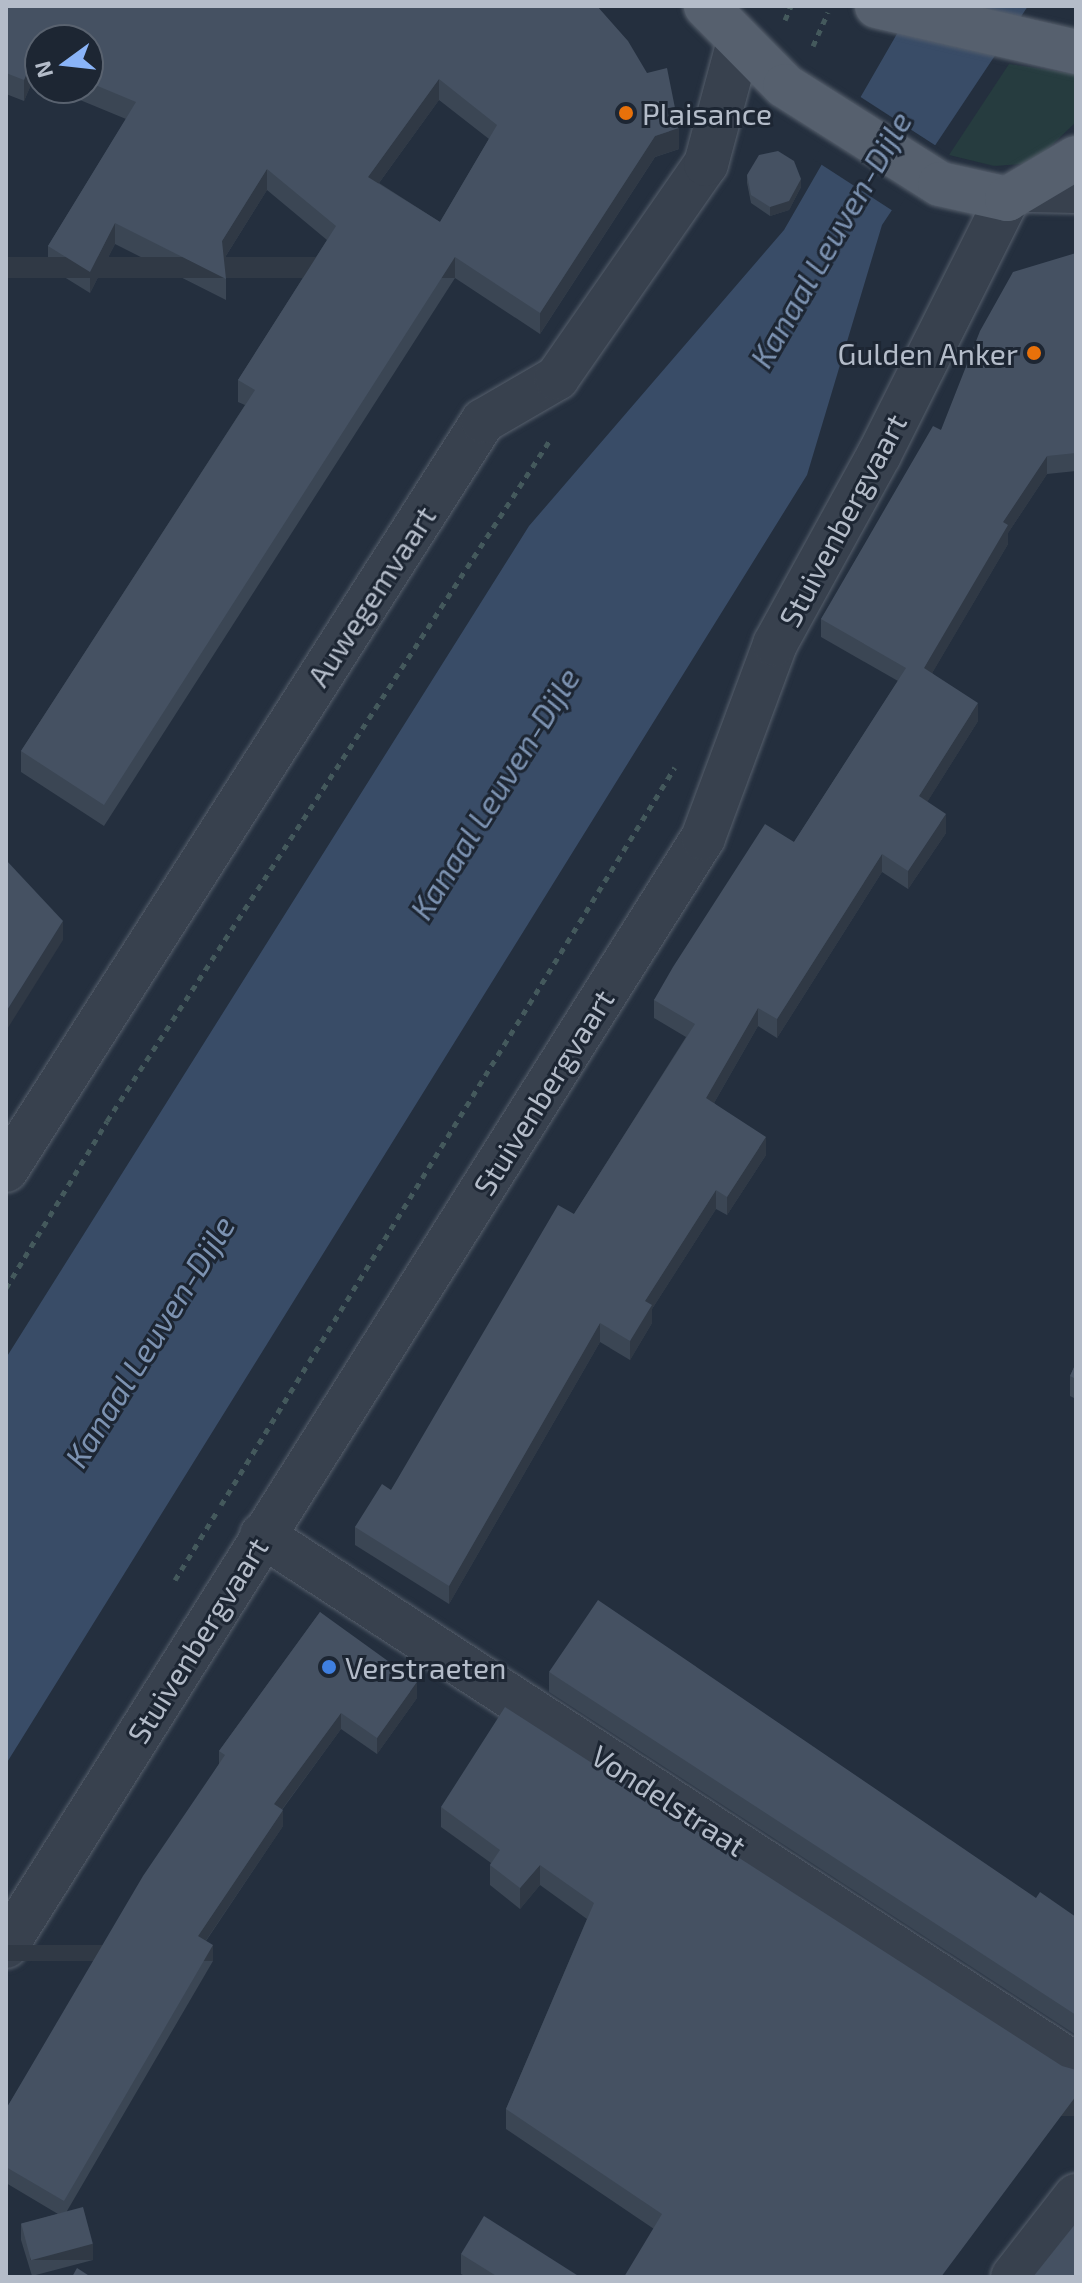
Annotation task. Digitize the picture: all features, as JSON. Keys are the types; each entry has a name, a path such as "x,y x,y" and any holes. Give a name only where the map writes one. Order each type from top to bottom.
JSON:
{"main road":[{"path":"706,6 739,42 810,103 940,184 1017,194 1076,158"},
{"path":"877,6 1076,52"}],"street":[{"name":"Auwegemvaart","path":"13,1140 483,421 557,378 706,164 739,42"},
{"path":"1017,194 1076,191"},
{"name":"Stuivenbergvaart","path":"6,1946 703,838 775,644 1017,194"},
{"name":"Vondelstraat","path":"262,1535 1076,2065"},
{"path":"1013,2277 1076,2196"}],"path":[{"path":"6,1288 115,1108 552,436"},
{"path":"171,1585 680,759"}],"green space":[{"path":"1009,64 1076,74 1076,122 1033,163 994,166 949,155"}],"water":[{"name":"Kanaal Leuven-Dijle","path":"913,6 1028,6 882,225 807,475 6,1764 6,1358 529,526 784,230"}],"pier":[{"path":"856,94 938,147 896,213 814,159"}],"building":[{"path":"6,6 597,6 628,41 647,73 667,68 679,128 655,136 540,313 455,257 104,805 21,751 255,390 238,380 336,226 267,169 222,241 226,279 115,223 90,272 48,246 136,102 104,89 104,24 24,24 24,80 6,73","holes":["439,79 497,125 440,222 368,177"]},
{"path":"778,151 794,161 801,179 789,201 770,207 751,195 747,175 759,155"},
{"path":"1076,253 1076,453 1047,456 1003,522 1008,525 924,668 978,703 919,796 946,814 908,871 882,854 777,1019 758,1008 706,1098 766,1137 727,1197 716,1190 645,1301 652,1305 630,1341 600,1323 449,1586 355,1527 382,1484 391,1490 558,1205 574,1214 695,1024 654,1000 673,967 765,824 794,842 906,668 821,619 933,426 941,430 980,331 1013,272"},
{"path":"6,860 63,921 6,1012"},
{"path":"1076,1363 1076,1379 1070,1376"},
{"path":"598,1600 1036,1898 1040,1892 1076,1917 1076,2015 549,1672"},
{"path":"320,1612 417,1682 377,1738 341,1713 274,1804 283,1810 198,1936 213,1945 64,2201 6,2167 6,2109 143,1876 225,1755 219,1751"},
{"path":"505,1707 1062,2066 1076,2070 1076,2096 941,2277 624,2277 662,2214 506,2109 594,1903 540,1865 520,1888 490,1865 500,1850 441,1807"},
{"path":"83,2207 93,2244 31,2260 21,2224"},
{"path":"484,2216 580,2277 498,2277 461,2254"},
{"path":"1076,2223 1076,2277 1033,2277"},
{"path":"77,2268 91,2277 72,2277"}],"place":[{"name":"Plaisance","path":"626,113"},
{"name":"Gulden Anker","path":"1034,353"},
{"name":"Verstraeten","path":"329,1667"}]}
